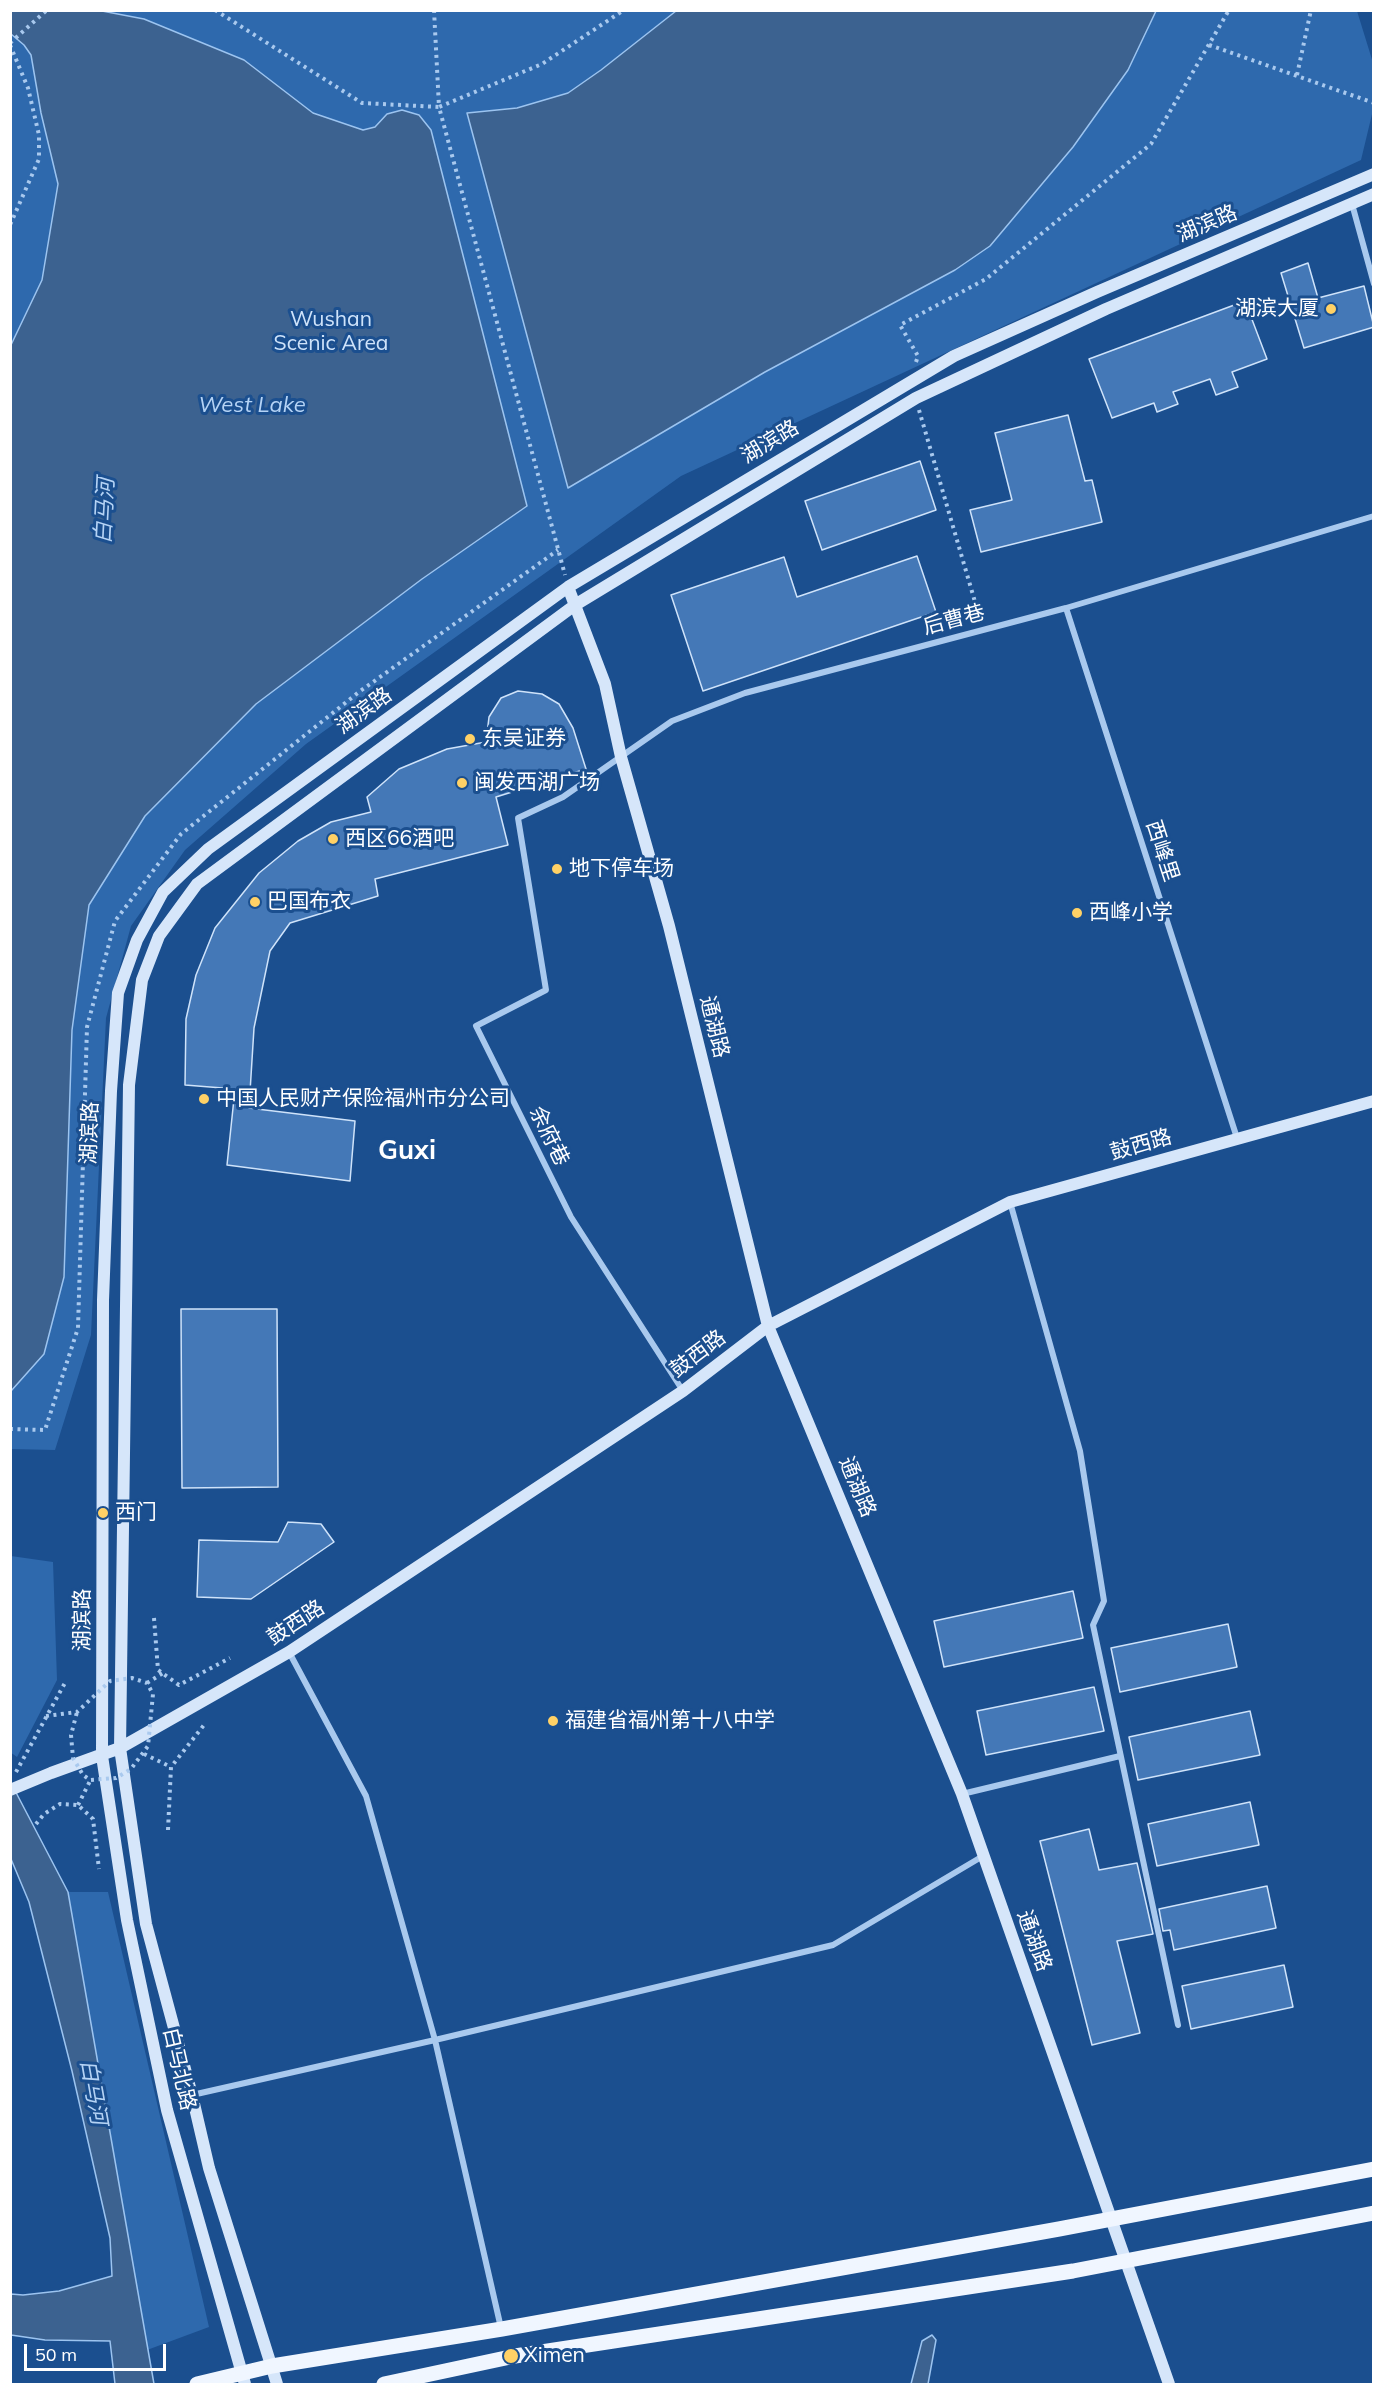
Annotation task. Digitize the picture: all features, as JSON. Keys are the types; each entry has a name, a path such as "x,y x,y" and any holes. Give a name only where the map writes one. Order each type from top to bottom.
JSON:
{"main road":[{"name":"湖滨路","path":"102,1756 103,1300 111,1091 118,993 137,940 163,892 208,849 568,587 954,357 1097,292 1374,174"},
{"name":"湖滨路","path":"277,2385 209,2168 146,1924 120,1748 129,1085 142,980 159,936 197,884 575,604 916,398 1107,309 1374,194"},
{"name":"通湖路","path":"568,587 605,684 621,756 669,926 768,1326 962,1794 1169,2385"},
{"name":"鼓西路","path":"102,1756 289,1652 683,1391 768,1326 1010,1202 1374,1101"},
{"path":"10,1790 102,1756"},
{"name":"白马北路","path":"102,1756 127,1920 167,2110 243,2378"},
{"path":"197,2385 243,2378 272,2366 502,2329 1112,2219 1374,2169"},
{"path":"384,2385 515,2356 1127,2261 1374,2213"}],"street":[{"path":"1352,204 1374,284"},
{"name":"后曹巷","path":"563,797 672,721 745,693 1066,608 1374,516"},
{"name":"西峰里","path":"1066,608 1237,1138"},
{"name":"余府巷","path":"563,797 518,818 546,990 477,1026 571,1217 683,1391"},
{"path":"1010,1202 1080,1451 1104,1601 1093,1625 1178,2025"},
{"path":"289,1652 366,1796 435,2040 502,2329"},
{"path":"962,1794 1120,1756"},
{"path":"192,2095 435,2040 833,1945 983,1856"}],"path":[{"path":"10,225 39,159 39,135 28,88 12,43 47,10"},
{"path":"215,10 362,103 439,106 542,64 624,10"},
{"path":"434,10 439,106 568,587"},
{"path":"918,356 900,325 986,279 1151,144 1229,10"},
{"path":"1296,75 1311,10"},
{"path":"1209,45 1374,103"},
{"path":"916,398 983,630"},
{"path":"10,1429 45,1430 78,1328 87,1027 115,921 182,834 359,692 558,550"},
{"path":"154,1618 158,1670 179,1685 230,1658"},
{"path":"147,1683 163,1674"},
{"path":"132,1678 147,1683 153,1694 148,1746 144,1754 131,1769 116,1778 90,1780 83,1775 73,1758 71,1736 77,1712 110,1681 132,1678"},
{"path":"16,1772 66,1681"},
{"path":"46,1716 77,1712"},
{"path":"168,1830 171,1767 204,1725"},
{"path":"144,1754 171,1767"},
{"path":"78,1805 90,1780"},
{"path":"36,1824 44,1814 60,1804 78,1805 93,1819 99,1869"}],"green space":[{"name":"Wushan Scenic Area","path":"11,11 1357,11 1374,66 1373,110 1361,160 681,476 306,744 185,850 131,926 106,1018 91,1335 55,1450 11,1449"},
{"path":"11,1556 53,1562 57,1680 17,1757 10,1752"},
{"path":"68,1892 108,1892 209,2327 147,2350"}],"water":[{"name":"West Lake","path":"11,10 102,11 144,19 244,60 313,113 363,130 375,127 387,114 402,110 419,115 431,130 527,506 422,579 256,704 145,816 89,905 72,1030 64,1277 44,1354 11,1391 10,347 42,280 58,184 41,113 31,55 24,45 11,34"},
{"path":"676,11 1156,11 1128,70 1073,147 990,246 955,270 765,372 568,488 467,113 517,108 568,93"},
{"name":"白马河","path":"10,1781 68,1892 154,2384 115,2384 110,2341 45,2340 11,2335 11,2294 59,2291 112,2276 110,2238 72,2071 29,1902 11,1859"},
{"path":"932,2335 936,2340 928,2384 911,2384 922,2341"}],"building":[{"name":"湖滨大厦","path":"1308,263 1318,298 1364,286 1374,327 1304,348 1281,273"},
{"path":"1245,301 1267,359 1232,372 1238,387 1216,395 1210,379 1173,392 1178,404 1157,412 1154,403 1112,418 1089,359"},
{"path":"1068,415 1085,481 1092,480 1102,522 981,552 970,510 1012,500 995,433"},
{"path":"920,461 936,510 822,550 805,501"},
{"path":"917,556 936,612 703,691 671,595 784,557 797,597"},
{"path":"518,691 542,694 559,704 573,728 586,769 496,797 508,845 375,879 378,896 290,923 270,951 254,1028 249,1108 355,1121 350,1181 227,1165 235,1089 185,1085 186,1019 196,975 215,928 259,873 298,841 331,822 371,812 367,797 399,769 447,749 486,742 489,717 501,698"},
{"path":"181,1309 277,1309 278,1487 182,1488"},
{"path":"288,1522 321,1524 334,1542 251,1599 197,1597 199,1540 278,1542"},
{"path":"1073,1591 1083,1638 944,1667 934,1621"},
{"path":"1228,1624 1237,1667 1120,1692 1111,1648"},
{"path":"1094,1687 1104,1731 986,1755 977,1711"},
{"path":"1250,1711 1260,1755 1138,1780 1129,1737"},
{"path":"1250,1802 1259,1845 1157,1866 1148,1824"},
{"path":"1089,1829 1099,1870 1137,1863 1153,1934 1117,1941 1140,2033 1092,2045 1040,1841"},
{"path":"1267,1886 1276,1928 1174,1950 1170,1930 1163,1931 1159,1909"},
{"path":"1284,1965 1293,2007 1191,2029 1182,1986"}],"place":[{"name":"湖滨大厦","path":"1331,309"},
{"name":"东吴证券","path":"470,739"},
{"name":"闽发西湖广场","path":"462,783"},
{"name":"西区66酒吧","path":"333,839"},
{"name":"地下停车场","path":"557,869"},
{"name":"巴国布衣","path":"255,902"},
{"name":"西峰小学","path":"1077,913"},
{"name":"中国人民财产保险福州市分公司","path":"204,1099"},
{"name":"西门","path":"103,1513"},
{"name":"福建省福州第十八中学","path":"553,1721"},
{"name":"Ximen","path":"511,2356"}],"district":[{"name":"Guxi","path":"407,1151"}]}
